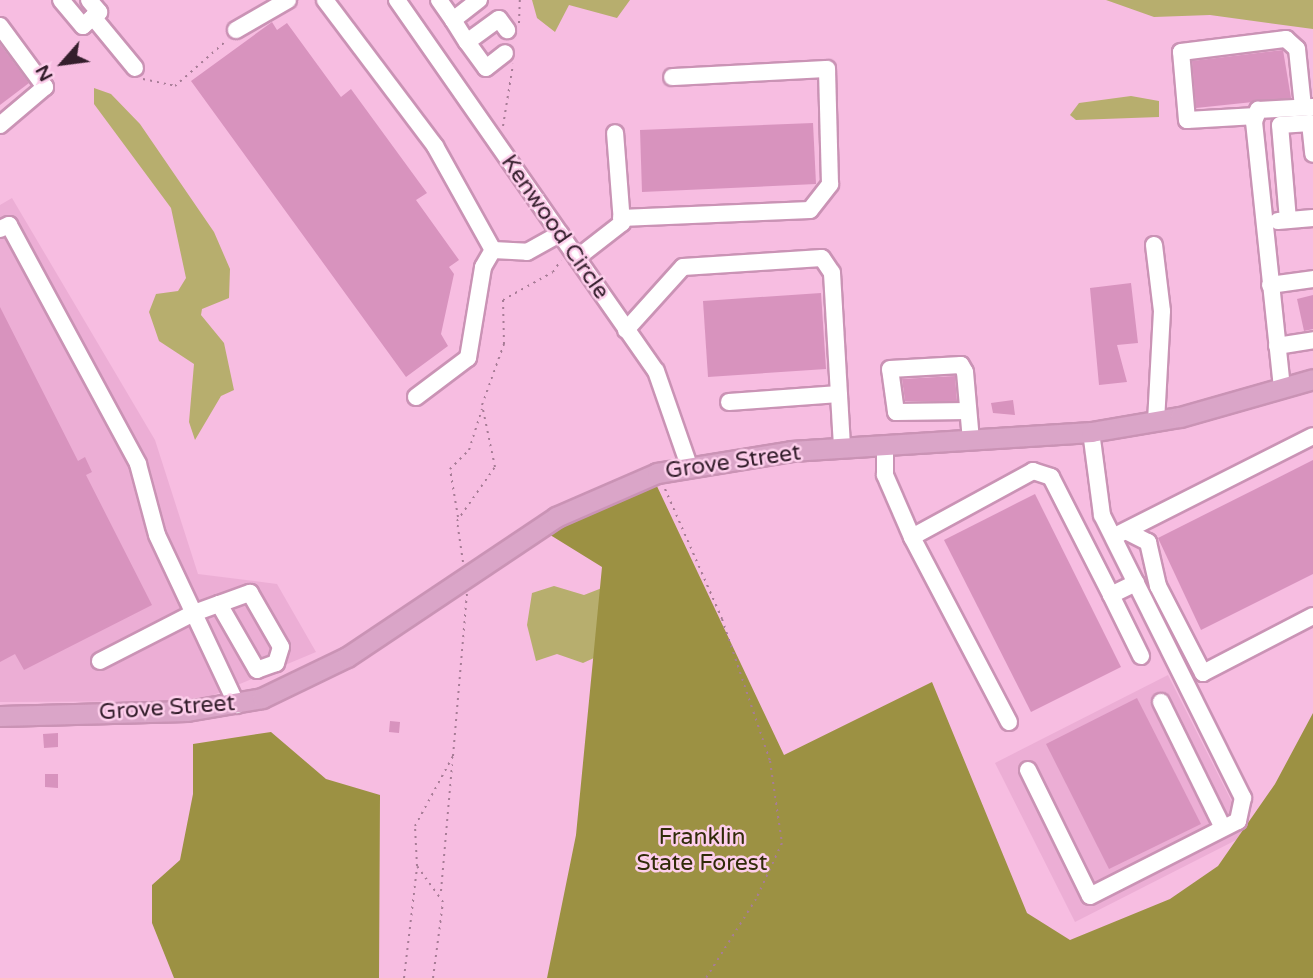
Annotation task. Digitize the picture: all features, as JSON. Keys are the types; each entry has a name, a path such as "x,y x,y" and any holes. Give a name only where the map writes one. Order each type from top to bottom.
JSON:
{"main road":[{"name":"Grove Street","path":"0,716 237,705 338,663 574,507 657,472 689,466 885,445 1091,432 1156,421 1313,379"}],"street":[{"path":"61,0 83,26 99,12 89,0"},
{"path":"236,30 288,0"},
{"path":"325,0 423,128 493,250"},
{"name":"Kenwood Circle","path":"397,0 577,258 670,400 689,466"},
{"path":"439,0 486,68 509,54"},
{"path":"453,20 479,0"},
{"path":"93,17 135,68"},
{"path":"467,42 499,19 512,30"},
{"path":"0,26 45,87 0,125"},
{"path":"1256,116 1187,120 1181,52 1286,39 1297,49 1308,107 1258,110 1256,116 1270,285 1282,387"},
{"path":"621,218 810,210 830,184 827,69 672,77"},
{"path":"1288,220 1280,125 1310,123 1313,154"},
{"path":"577,258 620,228 615,132"},
{"path":"1265,223 1313,218"},
{"path":"0,229 9,225 138,464 157,535 237,705"},
{"path":"493,250 527,252 562,237"},
{"path":"1154,245 1162,311 1156,421"},
{"path":"416,397 468,358 483,267 493,250"},
{"path":"626,330 683,267 822,258 832,273 842,449"},
{"path":"1270,285 1313,279"},
{"path":"1277,346 1313,340"},
{"path":"968,411 897,412 890,369 961,365 968,411 971,441"},
{"path":"729,402 839,394"},
{"path":"1028,769 1090,896 1238,821 1243,798 1136,583 1119,534 1102,515 1091,432"},
{"path":"1119,534 1313,436"},
{"path":"885,445 885,475 912,537 1009,722"},
{"path":"912,537 1033,471 1051,477 1141,656"},
{"path":"1119,534 1148,542 1157,586 1203,673 1313,616"},
{"path":"1111,595 1136,583"},
{"path":"100,662 194,613 219,604 250,593 281,647 276,663 257,670 219,604"},
{"path":"1161,702 1223,828"}],"path":[{"path":"512,30 520,0"},
{"path":"135,68 151,84 170,88 236,30"},
{"path":"495,141 510,108 509,54"},
{"path":"432,978 468,575 456,541 458,518 450,469 469,450 504,344 503,300 557,269 562,237"},
{"path":"458,518 495,467 482,408"},
{"path":"657,472 723,619 770,761 782,844 756,899 706,978"},
{"path":"404,978 417,866 415,826 452,761"},
{"path":"417,866 441,892"}],"shaded area":[{"path":"532,0 630,0 617,18 569,5 555,32 537,18"},
{"path":"1106,0 1313,0 1313,29 1210,15 1154,17"},
{"path":"94,88 111,94 140,124 214,232 230,269 229,298 202,309 201,315 224,343 234,390 221,396 195,440 189,422 194,364 159,341 149,312 156,294 178,291 186,278 171,208 94,104"},
{"path":"1131,96 1159,101 1159,117 1076,120 1070,115 1079,103"},
{"path":"12,198 155,440 198,574 277,584 316,652 199,701 0,702 0,205"},
{"path":"554,586 584,595 602,588 607,652 583,663 557,654 536,661 527,625 532,593"},
{"path":"1168,675 1248,834 1075,922 995,763"}],"green space":[{"name":"Franklin State Forest","path":"655,482 784,755 932,682 1027,913 1070,940 1170,899 1218,866 1275,784 1313,713 1313,978 547,978 576,835 602,567 547,533"},
{"path":"271,732 326,779 380,795 379,978 174,978 152,923 152,885 180,860 193,794 193,744"}],"building":[{"path":"272,22 277,30 287,23 341,97 351,89 427,193 416,200 459,260 449,267 454,274 441,334 448,346 406,377 191,81"},
{"path":"0,44 29,83 0,105"},
{"path":"1283,50 1291,98 1196,108 1192,61"},
{"path":"813,123 816,184 642,192 640,130"},
{"path":"1131,283 1138,343 1117,345 1127,382 1099,385 1090,288"},
{"path":"821,293 826,369 708,377 703,301"},
{"path":"1313,295 1313,329 1304,331 1297,299"},
{"path":"0,307 78,461 85,457 92,472 86,475 152,605 24,670 15,654 0,662"},
{"path":"955,376 957,401 905,401 902,379"},
{"path":"1013,400 1015,415 993,413 991,403"},
{"path":"1313,460 1313,574 1201,630 1158,538"},
{"path":"1035,494 1121,667 1031,712 944,540"},
{"path":"1137,698 1201,824 1109,869 1046,744"},
{"path":"390,721 400,722 399,733 389,732"},
{"path":"58,733 58,747 44,748 43,734"},
{"path":"45,774 58,774 58,788 45,787"}]}
